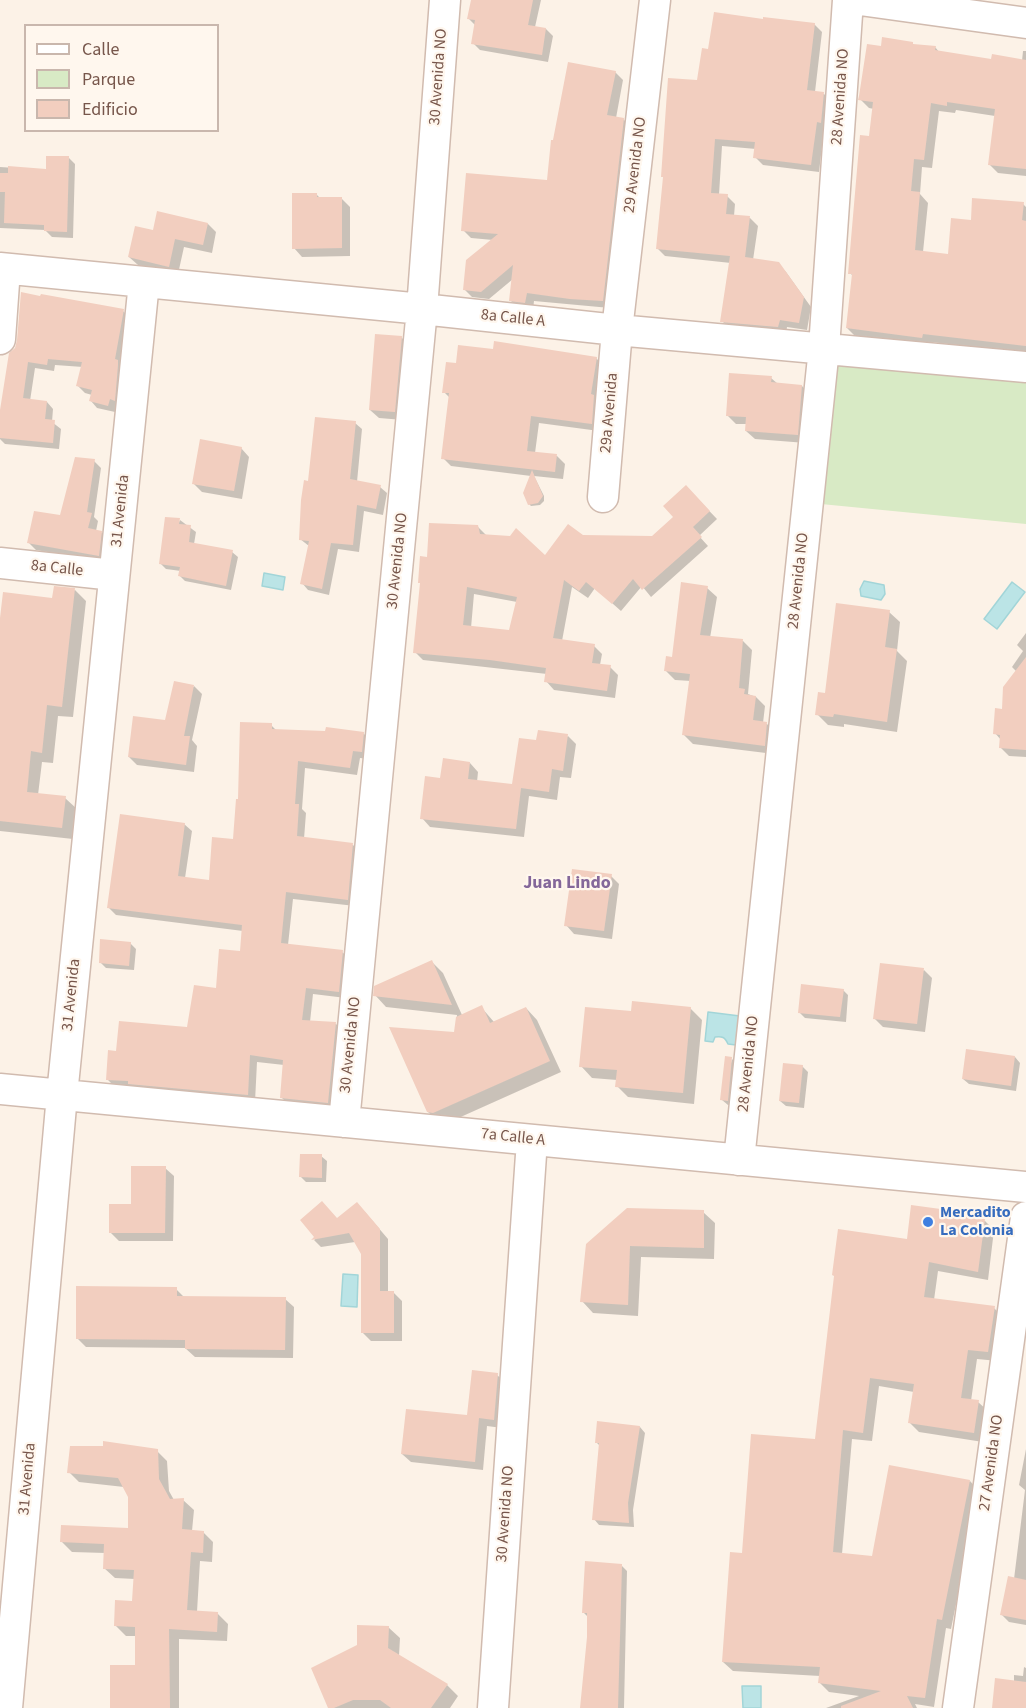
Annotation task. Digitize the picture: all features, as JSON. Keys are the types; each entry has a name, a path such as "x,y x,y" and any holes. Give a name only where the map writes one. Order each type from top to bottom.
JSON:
{"street":[{"name":"30 Avenida NO","path":"344,1122 422,309 445,0"},
{"name":"29 Avenida NO","path":"616,330 654,0"},
{"name":"28 Avenida NO","path":"738,1160 824,348 848,0"},
{"path":"860,0 1026,23"},
{"name":"8a Calle A","path":"3,268 616,330 1026,367"},
{"path":"0,339 3,268"},
{"name":"31 Avenida","path":"7,1708 62,1095 144,282"},
{"name":"29a Avenida","path":"603,497 616,330"},
{"name":"8a Calle","path":"0,563 114,575"},
{"name":"7a Calle A","path":"0,1089 1026,1187"},
{"name":"30 Avenida NO","path":"493,1708 531,1140"},
{"name":"27 Avenida NO","path":"958,1708 1026,1217"}],"green space":[{"path":"831,363 1026,383 1026,524 821,504"}],"water":[{"path":"264,573 285,577 283,590 262,586"},
{"path":"864,581 884,585 885,594 881,600 861,596 860,589"},
{"path":"1012,582 1025,592 997,629 984,619"},
{"path":"708,1012 740,1016 736,1045 728,1044 724,1038 720,1037 715,1037 713,1042 705,1041"},
{"path":"343,1274 358,1275 357,1307 341,1306"},
{"path":"742,1686 761,1686 761,1708 743,1708"}],"building":[{"path":"471,0 533,0 528,25 546,28 542,55 471,44 475,20 467,19"},
{"path":"714,12 815,23 807,90 824,92 821,123 817,122 811,165 753,158 755,142 715,139 711,193 728,194 726,214 750,216 745,257 779,262 804,297 799,323 780,320 778,327 720,322 730,256 656,249 663,177 661,177 668,78 697,80 702,48 708,49"},
{"path":"882,37 913,42 913,44 936,46 935,50 991,59 992,54 1026,60 1026,169 988,165 995,109 947,102 947,106 931,103 924,160 914,159 911,191 920,192 915,250 948,254 951,218 971,220 972,198 1024,202 1022,220 1026,221 1026,346 923,334 922,338 846,328 852,274 848,274 860,135 869,136 873,102 858,100 867,44 881,46"},
{"path":"568,62 616,71 607,115 624,118 603,301 527,293 525,303 509,301 513,265 481,292 463,290 466,260 498,234 461,231 466,173 547,180 551,140 553,140"},
{"path":"46,156 69,156 67,232 44,231 44,225 4,223 5,192 0,192 0,173 8,173 8,166 46,169"},
{"path":"292,193 317,193 317,197 342,197 342,248 292,249"},
{"path":"157,211 208,223 203,245 175,239 169,267 128,257 135,226 153,230"},
{"path":"21,292 124,309 115,359 118,360 118,365 115,401 110,399 108,406 89,401 92,390 76,386 82,362 48,359 47,365 28,362 23,398 47,401 45,419 55,420 53,443 0,438 0,410 9,353 15,348 17,340"},
{"path":"375,334 402,336 395,412 369,410"},
{"path":"494,341 597,357 591,394 594,395 592,424 531,416 527,451 557,454 555,472 441,459 449,393 442,393 446,362 456,363 458,345 493,349"},
{"path":"729,373 772,376 771,382 802,385 798,435 745,431 746,417 726,416"},
{"path":"315,417 356,421 350,479 381,485 376,509 357,505 353,545 331,543 322,589 300,584 309,541 299,540 301,500 304,480 308,481"},
{"path":"200,439 242,447 234,491 192,484"},
{"path":"75,457 95,459 87,512 92,513 88,528 102,531 99,556 27,543 34,511 60,515"},
{"path":"532,470 543,496 538,503 528,505 523,493"},
{"path":"686,485 710,511 693,527 702,537 642,590 633,579 612,604 586,582 579,591 564,580 553,638 595,644 592,663 611,665 607,691 544,682 546,668 413,653 420,583 418,583 420,556 427,557 429,523 478,525 480,534 510,536 516,528 545,555 568,524 583,535 652,536 673,517 663,506","holes":["467,587 517,597 509,630 463,625"]},
{"path":"165,517 180,518 179,524 191,525 189,542 233,550 226,586 178,576 180,567 159,564"},
{"path":"681,582 708,586 700,635 743,639 739,688 745,689 744,694 756,696 753,720 767,722 765,746 682,735 690,674 664,671 666,656 672,657"},
{"path":"54,586 75,588 62,707 47,705 42,753 31,751 27,792 66,796 62,828 0,821 0,618 3,592 52,598"},
{"path":"836,603 890,610 885,647 897,649 887,722 834,714 833,717 815,715 818,692 825,693"},
{"path":"1026,657 1026,750 999,748 1000,735 993,734 995,708 1002,709 1003,687"},
{"path":"174,681 194,685 184,736 190,736 186,765 128,757 133,716 165,720"},
{"path":"240,722 272,723 272,729 325,731 326,727 364,732 362,752 353,751 350,768 298,761 295,804 299,804 297,836 353,843 348,900 286,892 281,943 343,950 339,992 306,988 302,1020 336,1022 328,1103 280,1098 283,1060 250,1055 248,1095 106,1080 108,1050 116,1051 119,1021 187,1027 194,985 216,988 219,949 240,951 242,925 107,908 120,814 185,823 178,876 209,880 212,837 233,839 236,799 238,799"},
{"path":"538,730 568,734 563,771 552,769 549,792 521,788 516,829 420,819 425,776 440,778 443,758 470,762 468,779 512,784 519,738 536,740"},
{"path":"572,869 612,874 604,931 564,926"},
{"path":"100,939 131,942 129,966 99,963"},
{"path":"432,960 452,1005 373,996 374,986"},
{"path":"880,963 924,968 917,1024 873,1019"},
{"path":"801,984 844,989 840,1017 798,1013"},
{"path":"632,1001 691,1007 683,1093 615,1087 617,1070 579,1067 585,1007 631,1011"},
{"path":"482,1005 490,1023 526,1007 550,1061 433,1113 427,1112 389,1027 454,1032 456,1017"},
{"path":"966,1049 1015,1056 1011,1086 962,1079"},
{"path":"725,1056 732,1057 728,1101 720,1100"},
{"path":"783,1063 803,1065 799,1103 779,1101"},
{"path":"300,1154 322,1154 322,1178 299,1177"},
{"path":"131,1166 166,1166 165,1233 109,1233 109,1204 131,1204"},
{"path":"322,1201 337,1218 357,1202 380,1229 380,1291 394,1291 394,1333 361,1333 361,1254 349,1233 311,1240 314,1237 300,1220"},
{"path":"911,1205 948,1210 948,1214 985,1219 978,1272 929,1262 924,1297 995,1306 988,1352 968,1350 961,1398 979,1400 974,1433 908,1423 914,1384 870,1378 863,1433 843,1430 833,1552 872,1556 889,1465 970,1480 942,1620 937,1619 925,1698 907,1696 913,1708 841,1708 841,1706 881,1691 818,1683 820,1667 722,1662 730,1552 742,1553 751,1434 815,1439 838,1229 907,1239"},
{"path":"627,1208 704,1210 704,1248 630,1246 628,1305 580,1302 586,1244"},
{"path":"76,1286 177,1287 177,1296 286,1297 285,1350 185,1349 185,1340 76,1339"},
{"path":"472,1370 498,1373 494,1420 479,1418 475,1462 401,1454 406,1409 467,1415"},
{"path":"597,1421 640,1426 628,1503 629,1523 592,1520 599,1443 595,1443"},
{"path":"103,1441 158,1449 159,1479 170,1499 184,1498 182,1529 204,1531 203,1553 191,1552 187,1610 218,1612 217,1632 169,1629 170,1708 110,1708 110,1665 135,1665 135,1627 114,1626 115,1600 132,1601 134,1570 103,1569 104,1544 60,1542 61,1525 128,1528 128,1497 118,1478 67,1473 70,1446 103,1446"},
{"path":"585,1561 622,1564 618,1708 580,1708 587,1637 587,1613 582,1613"},
{"path":"1008,1576 1026,1580 1026,1620 1000,1615"},
{"path":"357,1625 389,1626 388,1648 448,1684 431,1708 391,1708 380,1700 353,1700 334,1708 328,1708 311,1668 357,1645"},
{"path":"995,1678 1026,1682 1026,1708 992,1708"}],"place":[{"name":"Mercadito La Colonia","path":"928,1222"}],"district":[{"name":"Juan Lindo","path":"567,884"}]}
